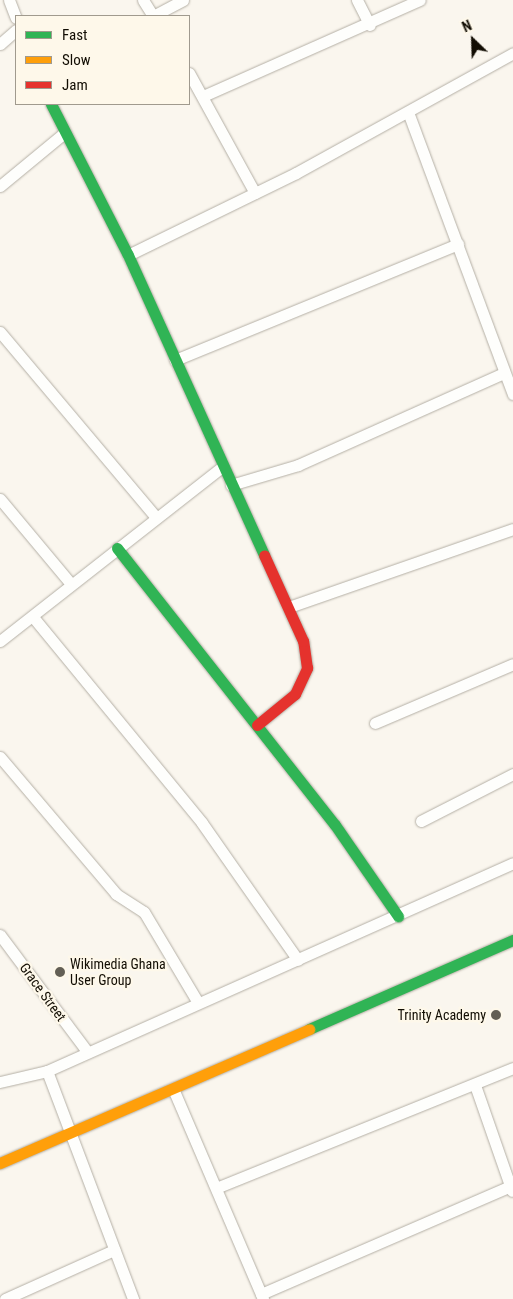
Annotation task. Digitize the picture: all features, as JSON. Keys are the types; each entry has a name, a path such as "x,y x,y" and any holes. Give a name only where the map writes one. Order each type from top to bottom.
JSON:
{"street":[{"path":"9,0 15,15"},
{"path":"143,0 152,15"},
{"path":"155,15 183,0"},
{"path":"357,0 370,25"},
{"path":"203,96 370,25 420,0"},
{"path":"0,44 15,31"},
{"path":"128,255 255,193 408,112 513,53"},
{"path":"190,75 255,193"},
{"path":"51,105 63,134 128,255 222,467 289,607 307,668 295,694 257,725"},
{"path":"408,112 513,394"},
{"path":"0,186 63,134"},
{"path":"175,360 458,244"},
{"path":"0,332 155,516"},
{"path":"231,485 298,465 504,373"},
{"path":"0,641 33,617 155,516 222,467"},
{"path":"0,499 71,584"},
{"path":"289,607 513,529"},
{"path":"117,548 335,825 398,916"},
{"path":"33,617 202,823 298,960"},
{"path":"375,723 513,664"},
{"path":"0,757 116,894 144,912 197,1001"},
{"path":"421,821 513,774"},
{"path":"0,1082 47,1070 86,1050 197,1001 298,960 513,864"},
{"name":"Grace Street","path":"0,935 86,1050"},
{"path":"0,1163 174,1091 513,940"},
{"path":"216,1188 475,1085 513,1068"},
{"path":"47,1070 133,1299"},
{"path":"174,1091 262,1297 512,1189 475,1085"},
{"path":"6,1299 114,1250"}],"traffic: fast":[{"path":"52,105 128,255 264,555"},
{"path":"117,548 335,825 398,916"},
{"path":"309,1029 513,940"}],"traffic: slow":[{"path":"0,1163 309,1029"}],"traffic: jam":[{"path":"257,725 295,694 307,668 303,641 264,555"}],"place":[{"name":"Wikimedia Ghana User Group","path":"60,972"},
{"name":"Trinity Academy","path":"496,1015"}]}
